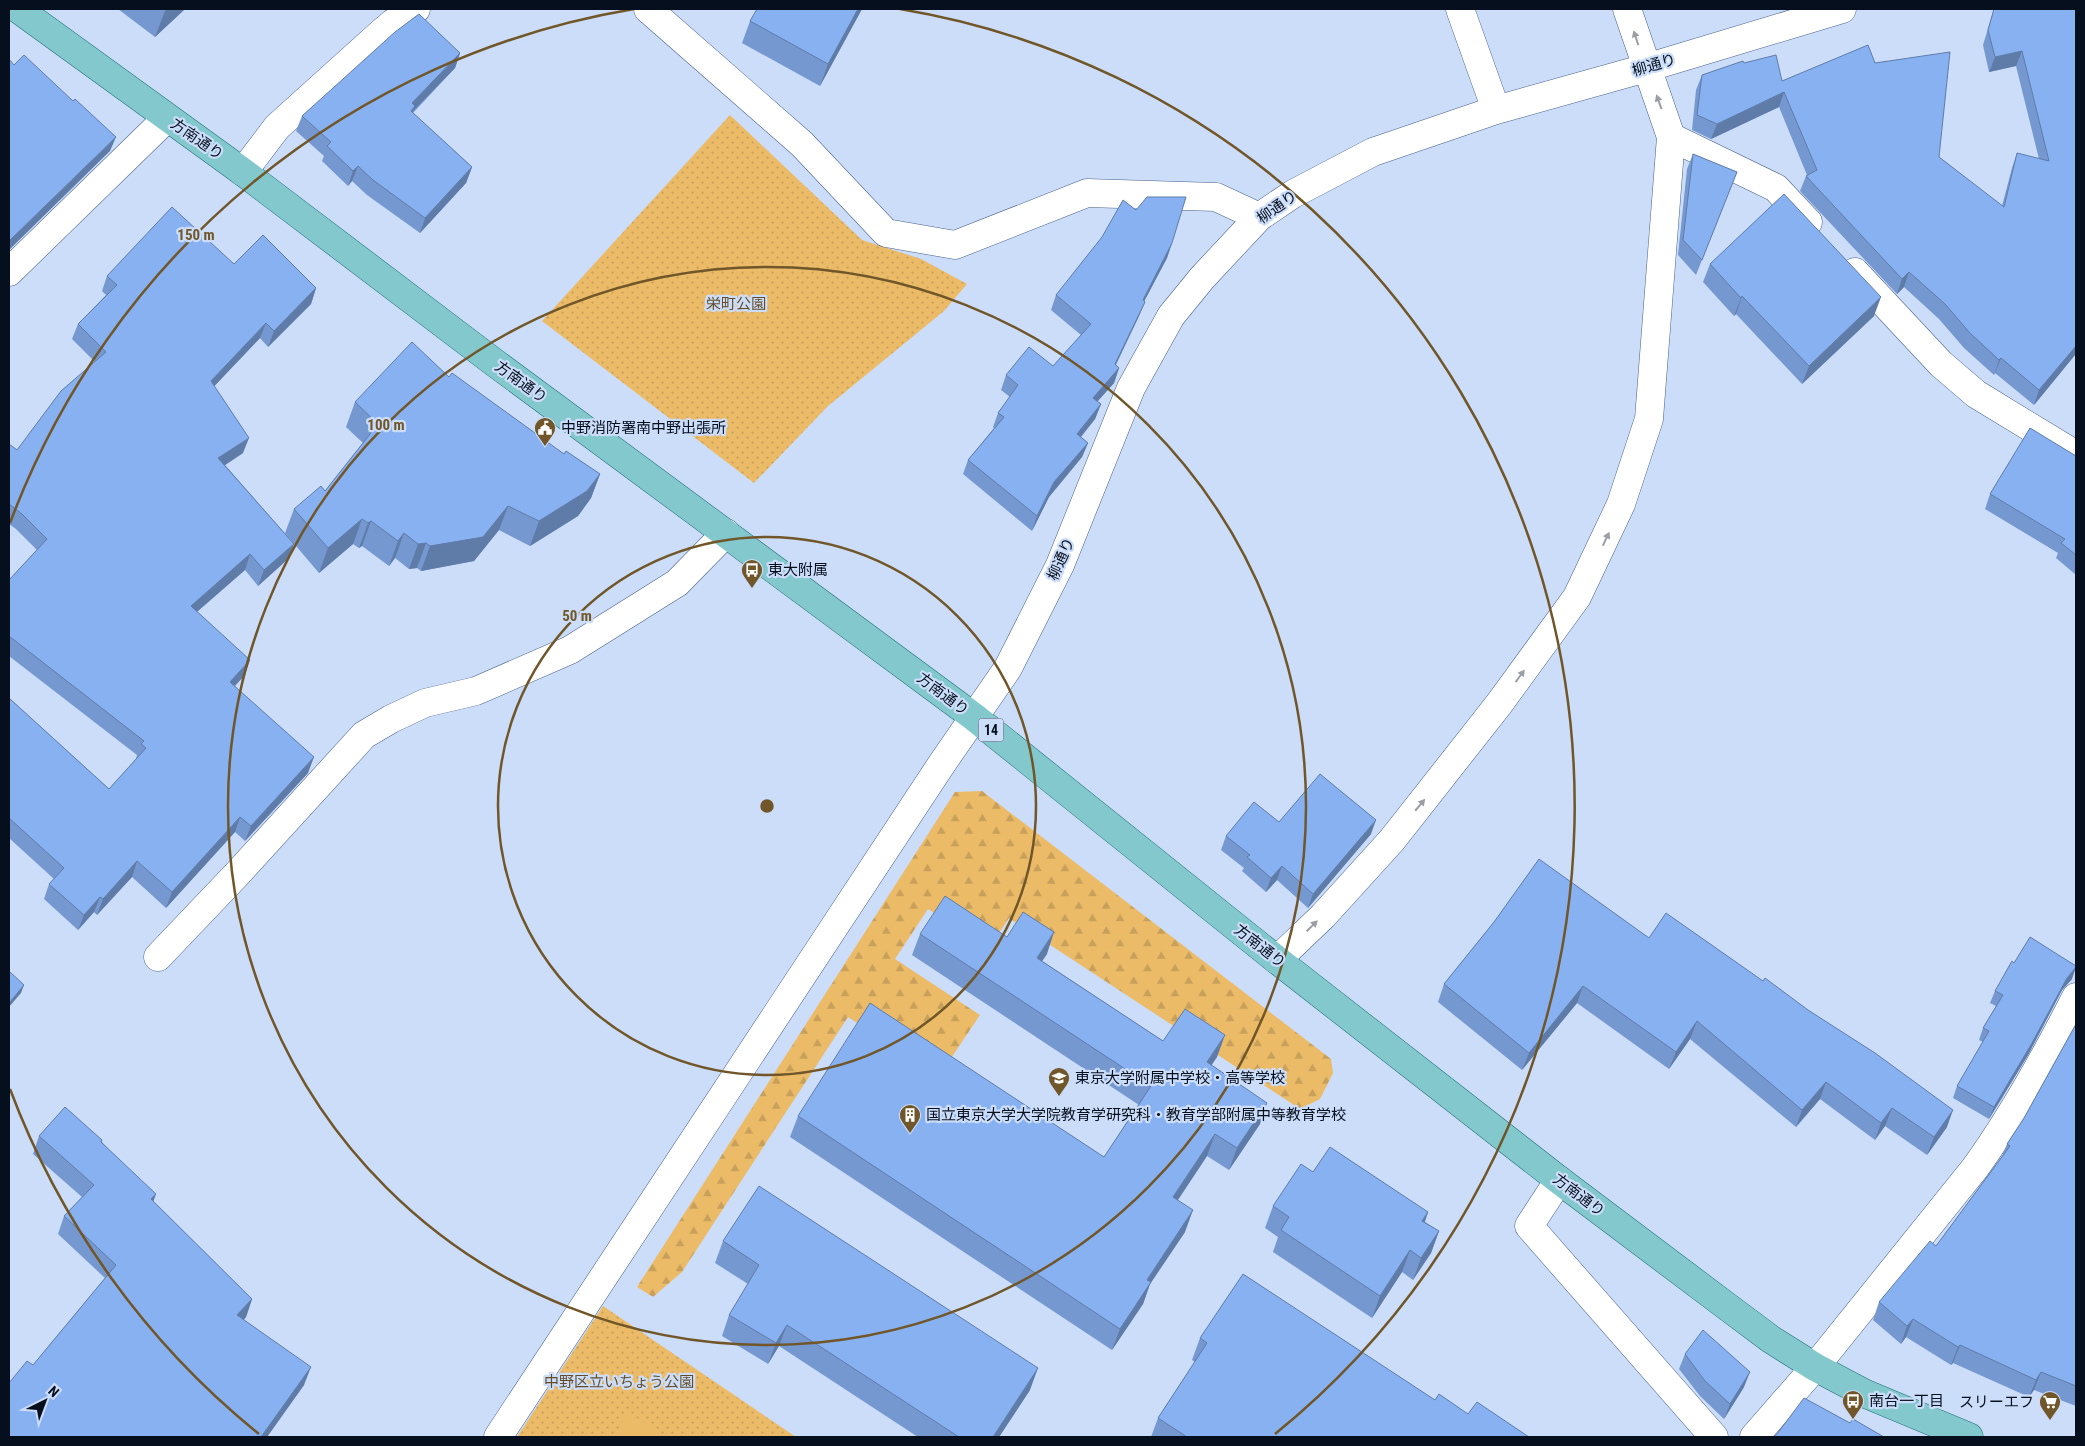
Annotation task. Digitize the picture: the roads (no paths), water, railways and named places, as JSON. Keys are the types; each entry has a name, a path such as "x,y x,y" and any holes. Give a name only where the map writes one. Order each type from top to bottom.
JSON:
{"main road":[{"name":"方南通り","path":"18,9 244,172 496,363 974,717 1277,960 1559,1180 1741,1317 1815,1368 1866,1394 1969,1437"}],"street":[{"path":"244,172 277,127 388,16 416,9"},
{"path":"1460,9 1496,110"},
{"path":"1277,960 1323,916 1392,840 1467,746 1577,597 1622,504 1649,419 1671,136 1626,9"},
{"path":"649,10 802,144 886,233 955,244 1087,193 1216,197 1259,217"},
{"name":"柳通り","path":"498,1437 1008,668 1060,565 1131,388 1171,316 1202,278 1259,217 1293,194 1374,152 1496,110 1646,68 1826,11"},
{"path":"9,272 167,118"},
{"path":"1671,136 1776,188 1942,364 1976,394 2076,455"},
{"path":"158,957 238,873 364,735 391,719 425,704 476,691 570,650 676,583 726,533"},
{"path":"1754,1437 1815,1368 1997,1137 2040,1067 2076,997"},
{"path":"1559,1180 1529,1226 1714,1437"}],"place":[{"name":"中野消防署南中野出張所","path":"545,447"},
{"name":"東大附属","path":"752,589"},
{"name":"東京大学附属中学校・高等学校","path":"1059,1097"},
{"name":"国立東京大学大学院教育学研究科・教育学部附属中等教育学校","path":"910,1134"},
{"name":"南台一丁目","path":"1853,1420"},
{"name":"スリーエフ","path":"2050,1421"}],"park label":[{"name":"栄町公園","path":"736,304"},
{"name":"中野区立いちょう公園","path":"619,1382"}]}
